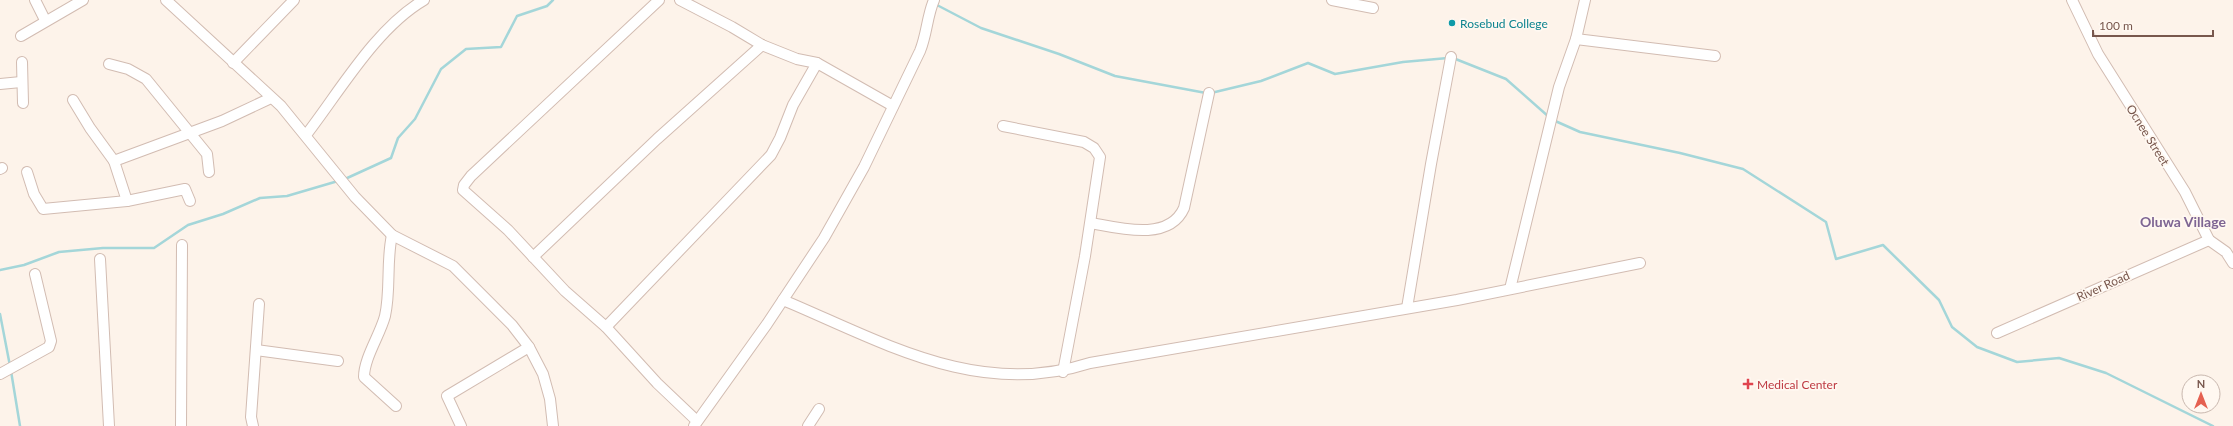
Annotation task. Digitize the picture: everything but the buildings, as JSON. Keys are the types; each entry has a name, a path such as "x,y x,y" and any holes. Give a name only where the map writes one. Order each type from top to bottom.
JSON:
{"street":[{"path":"35,0 45,20"},
{"path":"21,36 45,20 83,0"},
{"path":"166,0 271,98 306,135 346,185 392,235 453,266 512,324 529,347 543,374 550,400 553,426"},
{"path":"233,63 294,0"},
{"path":"306,135 352,73 397,19 424,0"},
{"path":"659,0 471,176 464,185 463,190 508,230 565,291 606,327 695,423 783,300 824,238 854,186 925,39 929,10 934,0"},
{"path":"680,0 732,27 762,45 797,59 817,63 893,106"},
{"path":"1332,0 1373,8"},
{"path":"1510,289 1559,87 1576,39 1585,0"},
{"name":"Ocnee Street","path":"2072,0 2098,54 2185,192 2209,240 2226,252 2233,263"},
{"path":"1576,39 1715,56"},
{"path":"533,257 662,135 762,45"},
{"path":"1407,308 1430,164 1451,57"},
{"path":"22,62 21,82 23,103"},
{"path":"606,327 771,154 780,138 793,106 817,63"},
{"path":"109,64 128,69 146,79 176,114 188,133 207,154 209,172"},
{"path":"0,84 21,82"},
{"path":"1091,223 1134,230 1148,230 1166,226 1178,219 1184,208 1209,94"},
{"path":"114,161 222,121 271,98"},
{"path":"73,100 90,128 114,161 127,201"},
{"path":"1003,126 1084,142 1098,152 1100,163 1091,223 1064,372"},
{"path":"27,172 34,194 39,205 43,209 127,201 185,189 190,201"},
{"path":"392,235 388,256 389,280 384,316 364,377 396,406"},
{"name":"River Road","path":"1997,333 2209,240"},
{"path":"181,426 182,245"},
{"path":"100,260 109,426"},
{"path":"783,300 833,323 950,367 993,374 1064,372 1090,363 1407,308 1640,263"},
{"path":"7,371 45,351 49,347 51,341 35,274"},
{"path":"253,426 251,416 259,304"},
{"path":"461,426 446,396 529,347"},
{"path":"256,350 338,361"},
{"path":"808,426 819,409"}],"waterway":[{"path":"345,179 391,158 398,138 415,119 441,69 466,49 501,47 517,16 547,6 553,0"},
{"path":"935,4 981,28 1059,54 1115,76 1206,93"},
{"path":"1211,93 1261,81 1308,63 1335,74 1403,62 1448,58"},
{"path":"1453,58 1506,79 1549,117"},
{"path":"1553,120 1580,132 1680,153 1743,169 1826,222 1836,259 1883,245 1939,300 1952,327 1977,347 2017,362 2059,358 2106,373 2213,426"},
{"path":"0,270 24,265 59,252 103,248 154,248 188,225 223,214 260,198 287,196 338,181"},
{"path":"0,314 10,366"},
{"path":"11,371 20,426"}],"place":[{"name":"Rosebud College","path":"1452,23"},
{"name":"Medical Center","path":"1748,384"}],"district":[{"name":"Oluwa Village","path":"2183,221"}]}
